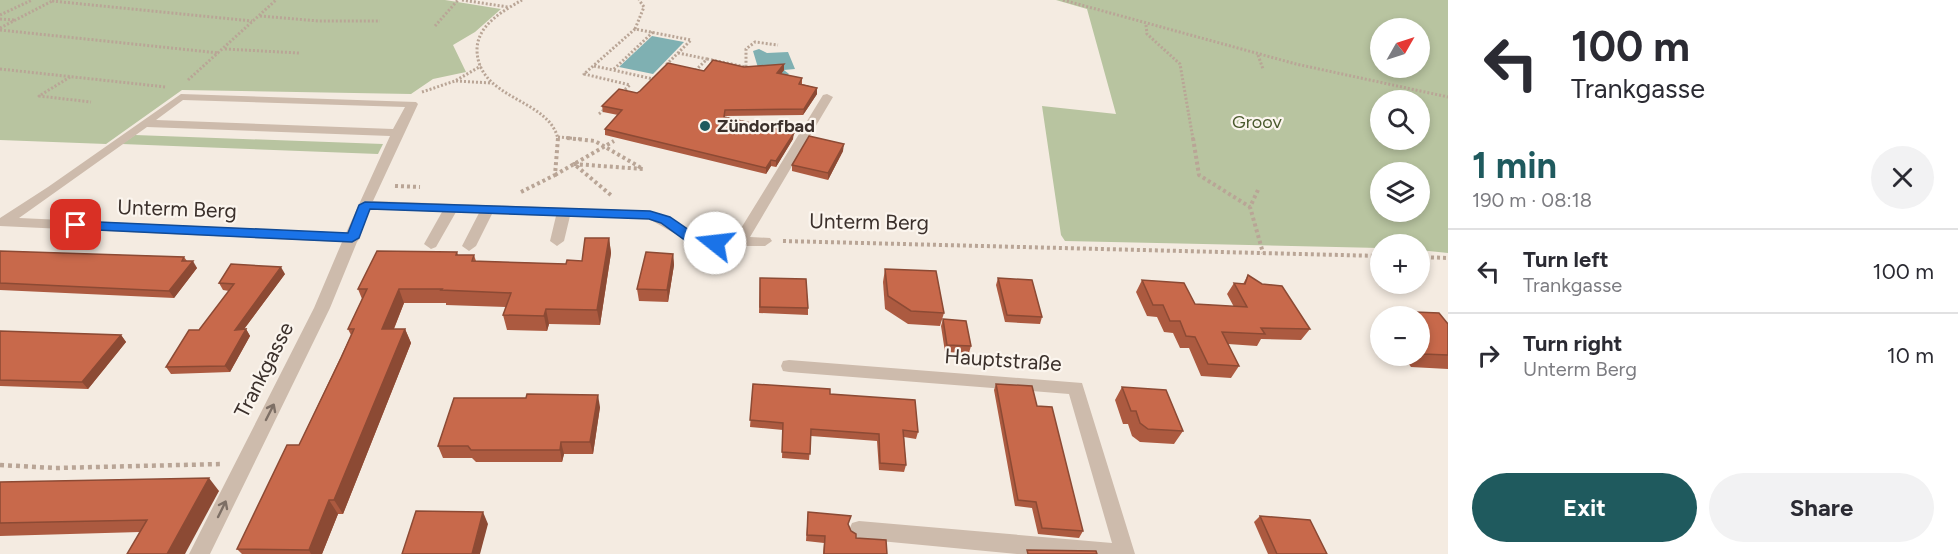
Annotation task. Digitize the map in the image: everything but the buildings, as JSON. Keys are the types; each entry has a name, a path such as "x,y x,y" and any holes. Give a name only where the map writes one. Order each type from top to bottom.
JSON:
{"street":[{"path":"2,222 53,190 144,123 179,92 412,104"},
{"path":"740,241 827,97"},
{"name":"Trankgasse","path":"199,554 322,308 365,205 412,104"},
{"path":"144,123 397,133"},
{"path":"365,205 656,216 691,238 702,241 715,243 765,241"},
{"path":"431,244 451,209"},
{"path":"470,246 487,210"},
{"path":"557,242 564,212"},
{"name":"Unterm Berg","path":"2,222 352,238"},
{"name":"Hauptstraße","path":"789,366 1076,388 1123,554"},
{"path":"859,530 1123,554"}],"path":[{"path":"0,17 32,0"},
{"path":"0,69 179,92 276,0"},
{"path":"435,26 460,0 508,7"},
{"path":"522,0 508,7 482,29 475,50 491,83 548,120 558,137 555,175"},
{"path":"629,96 620,94 630,85 584,74 635,29 644,6 639,0"},
{"path":"1063,0 1258,54 1448,97"},
{"path":"0,29 53,1 252,21"},
{"path":"259,16 319,21 380,21"},
{"path":"0,17 16,20"},
{"path":"1146,24 1148,34 1180,64 1199,174 1250,207"},
{"path":"0,29 219,53"},
{"path":"593,66 653,79 691,40 635,29"},
{"path":"613,70 652,33"},
{"path":"678,53 746,67 746,49 755,42 778,45"},
{"path":"224,48 299,53"},
{"path":"1258,54 1263,69"},
{"path":"692,74 707,59"},
{"path":"412,104 422,92 455,81 481,66"},
{"path":"70,77 39,96 91,102"},
{"path":"455,81 491,83"},
{"path":"599,114 606,107"},
{"path":"558,137 595,141 642,169 574,164"},
{"path":"512,211 520,193 614,141"},
{"path":"574,164 633,214"},
{"path":"1258,190 1250,207 1263,253"},
{"name":"Unterm Berg","path":"765,241 1370,256"},
{"path":"1430,257 1448,258"},
{"path":"0,465 55,468 243,464"}],"green space":[{"path":"0,0 445,0 501,9 475,32 453,45 466,72 433,79 411,94 182,90 106,144 0,140"},
{"name":"Groov","path":"1056,0 1448,0 1448,253 1430,251 1430,234 1370,234 1370,248 1065,241 1061,235 1042,106 1116,114 1087,9"},
{"path":"135,135 383,144 378,154 122,144"}],"water":[{"path":"652,36 684,42 653,74 619,67"},
{"path":"759,49 767,53 788,52 795,69 784,70 789,74 786,77 759,71 753,51"}],"place":[{"name":"Zündorfbad","path":"705,126"}],"route":[{"path":"76,225 352,238 365,205 650,215 665,220 691,238 715,243"}]}
